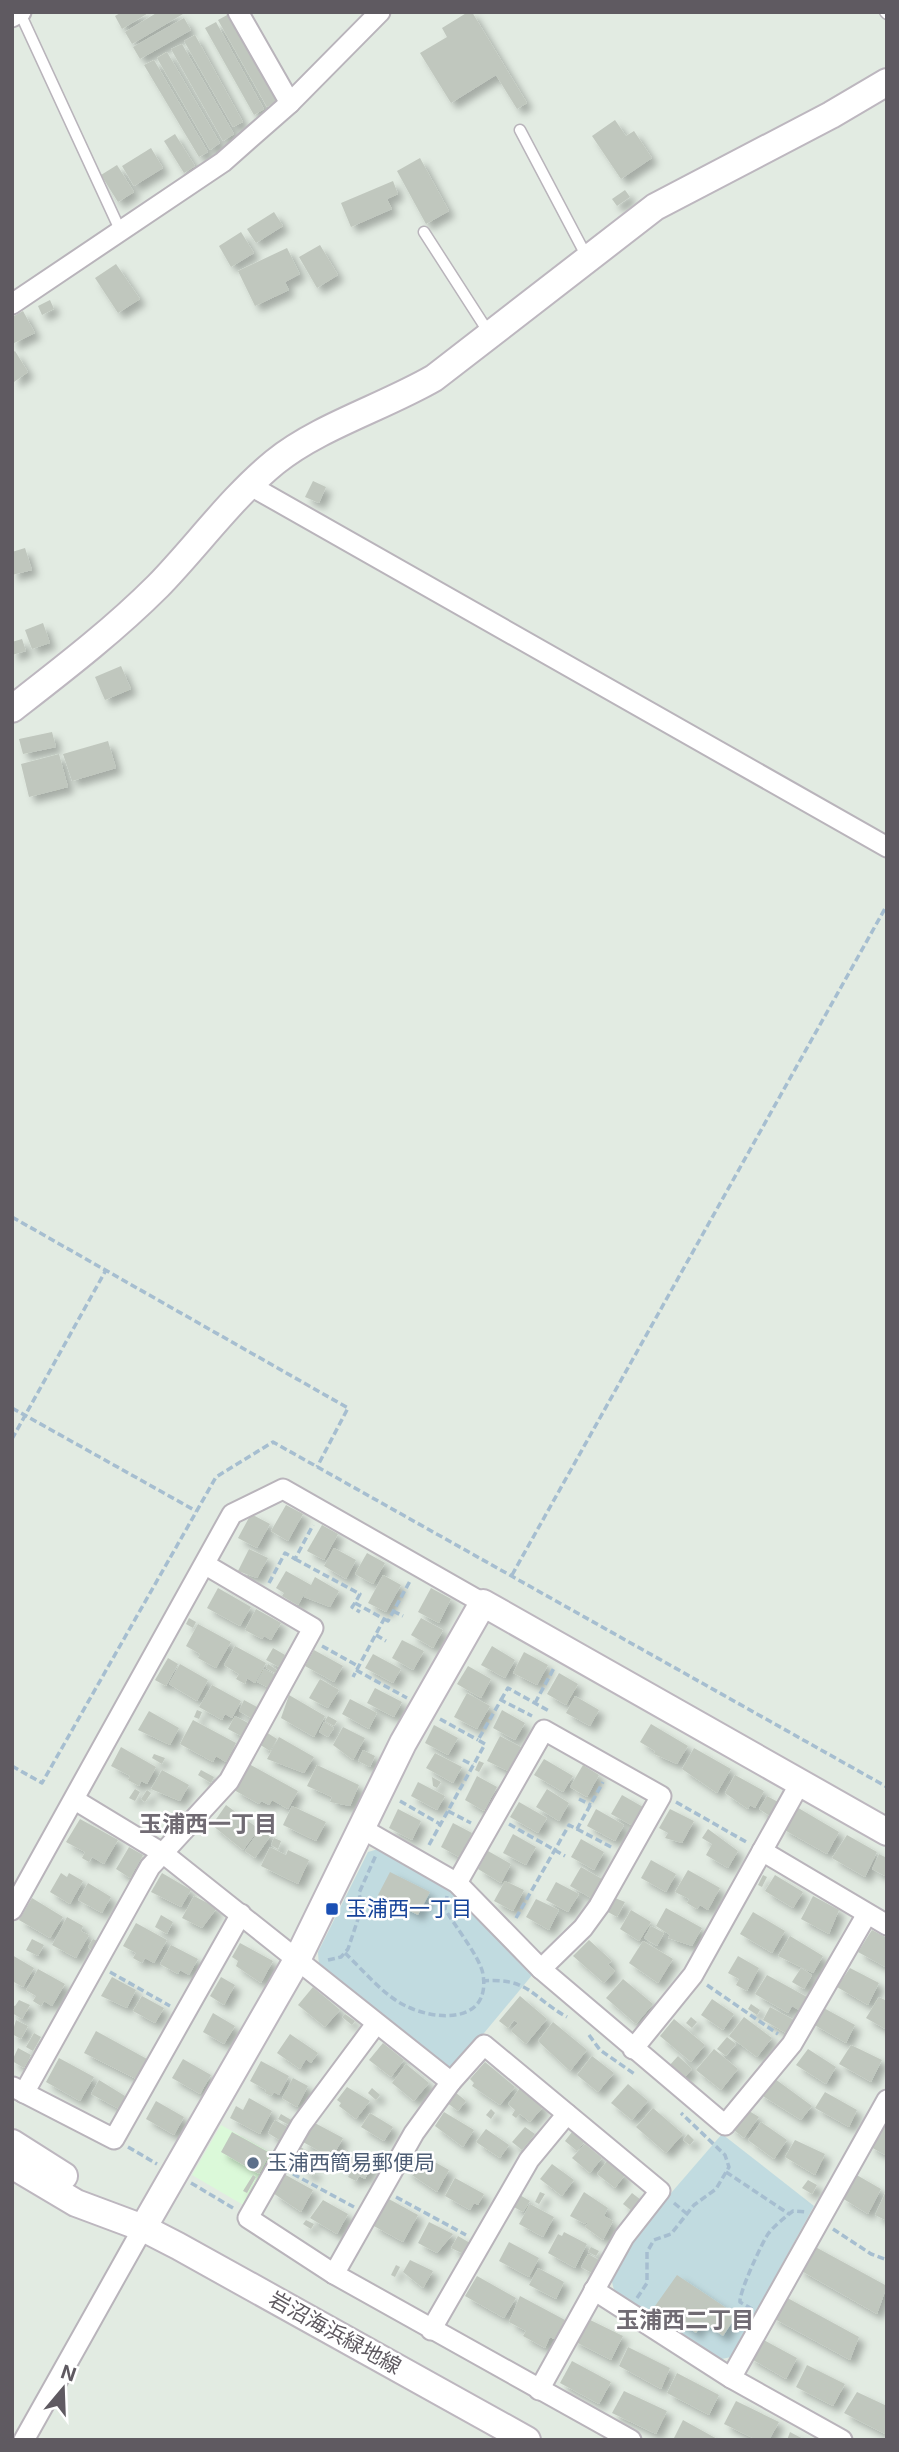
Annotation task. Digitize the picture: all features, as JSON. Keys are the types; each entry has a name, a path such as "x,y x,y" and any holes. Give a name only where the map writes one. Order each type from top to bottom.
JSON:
{"street":[{"path":"238,12 290,103"},
{"path":"12,304 223,162 290,103 380,12"},
{"path":"12,16 20,13"},
{"path":"12,709 149,595 251,486 290,451 310,439 395,401 434,378 491,337 655,207 831,115 887,82"},
{"path":"251,486 887,847"},
{"path":"12,1910 233,1514 283,1489 887,1832"},
{"path":"206,1565 313,1628 229,1781 150,1867 96,1964 18,2090 114,2139 241,1914"},
{"path":"24,2440 143,2228 308,1961 364,1838 403,1743 483,1603"},
{"path":"456,1882 547,1721 611,1768 661,1796 599,1906 541,1969"},
{"path":"633,2049 693,1975 800,1783"},
{"path":"75,1800 164,1854 241,1914 308,1961 376,2024 451,2082"},
{"path":"364,1838 420,1861 456,1882 541,1969 725,2125 792,2043 867,1914"},
{"path":"762,1851 887,1925"},
{"path":"376,2024 321,2096 248,2218 334,2274 631,2440"},
{"path":"334,2274 414,2133 451,2082 484,2045 660,2192 624,2237 539,2390"},
{"path":"731,2378 887,2100"},
{"path":"431,2330 529,2160 567,2114"},
{"name":"岩沼海浜緑地線","path":"12,2143 143,2228 527,2440"},
{"name":"岩沼海浜緑地線","path":"12,2165 76,2203 143,2228"},
{"path":"594,2290 731,2378 842,2440"}],"lane":[{"path":"20,13 121,232"},
{"path":"520,130 589,259"},
{"path":"424,232 491,337"}],"path":[{"path":"512,1576 887,905"},
{"path":"12,1217 348,1408 317,1467"},
{"path":"12,1438 106,1270"},
{"path":"12,1408 197,1511"},
{"path":"12,1766 42,1783 216,1477 273,1442 887,1787"},
{"path":"295,1559 320,1510"},
{"path":"261,1597 285,1553 360,1594 352,1607 360,1612"},
{"path":"355,1602 388,1621 418,1566"},
{"path":"393,1611 402,1616"},
{"path":"353,1677 384,1619"},
{"path":"376,1635 386,1641"},
{"path":"308,1638 412,1700"},
{"path":"535,1703 557,1663"},
{"path":"478,1740 508,1688 535,1703 547,1721"},
{"path":"501,1700 540,1721 547,1721"},
{"path":"420,1861 485,1744 433,1715"},
{"path":"463,1760 473,1765"},
{"path":"578,1829 611,1768"},
{"path":"391,1796 440,1824"},
{"path":"661,1796 762,1851"},
{"path":"579,1799 592,1805"},
{"path":"448,1811 491,1824 565,1856"},
{"path":"507,1934 569,1825 627,1855"},
{"path":"308,1961 341,1957 345,1953 362,1906 359,1893 378,1852 364,1838"},
{"path":"345,1953 402,2005 424,2014 453,2017 469,2012 481,1996 483,1974 444,1909 456,1882"},
{"path":"96,1964 184,2014"},
{"path":"693,1975 792,2043"},
{"path":"482,1981 508,1979 532,1991 569,2018"},
{"path":"579,2027 608,2056 647,2081"},
{"path":"627,2311 647,2283 647,2252 654,2240 671,2234 694,2205 716,2189 729,2167 725,2155 677,2108"},
{"path":"114,2139 163,2168"},
{"path":"278,2165 368,2215"},
{"path":"726,2172 789,2214"},
{"path":"186,2180 248,2218"},
{"path":"382,2190 480,2243"},
{"path":"871,2254 887,2260"}],"shaded area":[{"path":"382,1848 448,1884 533,1974 455,2068 443,2068 319,1967 318,1952 368,1852"},
{"path":"221,2125 275,2155 245,2206 192,2175"},
{"path":"722,2134 814,2206 731,2357 717,2360 614,2290 611,2278 640,2229"}],"building":[{"path":"122,12 150,12 122,29 115,16"},
{"path":"158,12 183,14 132,44 125,32"},
{"path":"472,12 527,103 517,109 496,75 451,103 420,53 447,37 442,28"},
{"path":"229,14 277,101 267,107 218,20"},
{"path":"184,18 191,30 140,59 133,47"},
{"path":"216,22 264,109 254,115 205,28"},
{"path":"195,35 243,122 233,127 184,41"},
{"path":"182,44 234,134 223,141 171,49"},
{"path":"167,52 220,143 210,150 157,58"},
{"path":"154,60 208,152 199,157 144,65"},
{"path":"615,120 626,136 634,131 652,158 621,179 592,136"},
{"path":"175,134 195,166 184,173 164,141"},
{"path":"151,148 163,168 134,186 122,166"},
{"path":"420,158 449,211 426,224 397,171"},
{"path":"117,165 134,192 118,202 101,175"},
{"path":"393,181 398,194 387,199 392,209 351,227 341,203"},
{"path":"625,190 630,197 617,206 612,199"},
{"path":"274,212 283,226 256,243 247,229"},
{"path":"241,232 254,253 231,267 219,246"},
{"path":"320,245 338,275 317,288 299,257"},
{"path":"287,248 300,274 285,282 289,290 255,306 238,271"},
{"path":"116,264 140,299 118,313 95,278"},
{"path":"50,300 54,309 42,315 38,306"},
{"path":"23,311 35,333 12,344 12,317"},
{"path":"15,351 28,372 14,382 12,353"},
{"path":"313,481 326,487 319,503 305,497"},
{"path":"25,548 32,570 12,575 12,552"},
{"path":"43,623 50,643 32,649 25,630"},
{"path":"22,639 26,651 12,655 12,642"},
{"path":"121,666 131,689 105,700 95,677"},
{"path":"52,732 56,747 23,754 19,739"},
{"path":"108,741 116,768 72,781 63,754"},
{"path":"59,754 68,787 29,797 21,764"},
{"path":"286,1505 303,1514 288,1541 271,1531"},
{"path":"251,1514 270,1524 257,1548 238,1538"},
{"path":"322,1525 338,1534 324,1560 307,1551"},
{"path":"334,1548 356,1560 346,1579 324,1566"},
{"path":"249,1549 268,1558 257,1578 238,1571"},
{"path":"367,1553 385,1563 373,1584 355,1574"},
{"path":"286,1571 311,1585 315,1577 339,1591 330,1607 304,1597 308,1588 298,1605 282,1596 284,1593 276,1588"},
{"path":"383,1575 401,1585 386,1612 368,1603"},
{"path":"218,1588 251,1607 240,1626 207,1608"},
{"path":"431,1588 451,1599 439,1623 418,1612"},
{"path":"256,1609 281,1623 271,1640 264,1636 262,1639 245,1630"},
{"path":"189,1618 196,1622 193,1628 186,1624"},
{"path":"421,1618 443,1630 433,1648 411,1635"},
{"path":"198,1624 231,1642 216,1668 198,1658 200,1654 186,1646"},
{"path":"402,1640 424,1651 413,1670 392,1658"},
{"path":"235,1646 266,1663 255,1683 247,1678 245,1684 236,1679 239,1674 224,1665"},
{"path":"492,1646 515,1660 505,1678 481,1665"},
{"path":"273,1648 285,1655 279,1667 266,1660"},
{"path":"314,1650 343,1666 334,1682 305,1666"},
{"path":"524,1652 548,1665 537,1685 513,1673"},
{"path":"373,1654 401,1669 393,1683 365,1668"},
{"path":"168,1658 178,1664 166,1686 155,1680"},
{"path":"180,1664 208,1680 197,1701 169,1684"},
{"path":"268,1664 277,1670 275,1673 266,1668"},
{"path":"468,1666 491,1679 481,1698 457,1684"},
{"path":"264,1669 276,1675 269,1688 257,1682"},
{"path":"559,1673 578,1684 566,1705 547,1694"},
{"path":"320,1679 339,1690 328,1708 309,1698"},
{"path":"212,1685 241,1701 232,1718 225,1714 222,1720 199,1707"},
{"path":"375,1688 402,1702 394,1717 367,1703"},
{"path":"467,1693 490,1706 477,1729 454,1717"},
{"path":"289,1695 325,1716 314,1737 281,1718"},
{"path":"575,1696 599,1710 590,1726 566,1713"},
{"path":"350,1699 377,1713 369,1729 342,1714"},
{"path":"244,1700 257,1707 251,1718 239,1711"},
{"path":"197,1710 202,1712 199,1719 194,1717"},
{"path":"502,1710 525,1723 515,1740 493,1728"},
{"path":"149,1711 179,1728 170,1745 138,1730"},
{"path":"235,1716 248,1723 241,1736 228,1729"},
{"path":"328,1716 337,1721 334,1726 325,1721"},
{"path":"193,1720 236,1743 226,1762 216,1756 213,1762 180,1744"},
{"path":"324,1722 334,1728 328,1737 319,1732"},
{"path":"651,1724 688,1746 677,1764 654,1754 655,1751 640,1742"},
{"path":"434,1725 458,1738 448,1755 425,1743"},
{"path":"343,1727 365,1738 353,1760 333,1745"},
{"path":"266,1732 277,1739 270,1751 259,1744"},
{"path":"500,1736 521,1747 508,1771 487,1761"},
{"path":"279,1737 314,1757 304,1773 267,1759"},
{"path":"121,1747 156,1767 147,1784 141,1781 139,1786 128,1780 130,1776 111,1766"},
{"path":"694,1748 731,1769 717,1793 682,1769"},
{"path":"363,1750 375,1756 370,1767 358,1761"},
{"path":"435,1753 462,1767 453,1783 426,1768"},
{"path":"154,1754 165,1758 162,1764 152,1758"},
{"path":"544,1759 573,1776 563,1792 534,1775"},
{"path":"479,1761 484,1763 479,1772 475,1770"},
{"path":"249,1764 298,1791 288,1809 272,1800 269,1805 261,1801 259,1804 234,1790"},
{"path":"317,1765 359,1785 350,1806 330,1802 332,1797 307,1786"},
{"path":"583,1765 599,1775 587,1797 570,1787"},
{"path":"162,1770 189,1785 180,1801 151,1789"},
{"path":"201,1770 214,1777 211,1783 198,1775"},
{"path":"735,1775 764,1791 755,1808 750,1805 748,1809 725,1793"},
{"path":"477,1776 497,1787 484,1811 465,1800"},
{"path":"432,1777 441,1782 437,1788 433,1786"},
{"path":"418,1782 445,1796 437,1810 411,1796"},
{"path":"135,1789 140,1792 135,1801 129,1798"},
{"path":"547,1789 569,1803 559,1821 536,1807"},
{"path":"147,1790 151,1793 145,1802 141,1799"},
{"path":"622,1795 643,1807 633,1826 611,1814"},
{"path":"767,1796 778,1802 770,1816 759,1809"},
{"path":"519,1802 547,1818 538,1833 510,1817"},
{"path":"226,1805 259,1829 243,1850 212,1825"},
{"path":"292,1806 326,1822 316,1841 283,1825"},
{"path":"795,1806 839,1832 827,1854 781,1828"},
{"path":"398,1809 421,1821 412,1840 389,1828"},
{"path":"596,1809 624,1825 615,1841 587,1826"},
{"path":"670,1809 694,1821 682,1843 665,1838 668,1833 659,1828"},
{"path":"80,1819 118,1840 104,1864 92,1857 89,1862 82,1858 85,1852 66,1842"},
{"path":"453,1823 472,1833 459,1857 441,1847"},
{"path":"261,1828 271,1835 255,1858 245,1851"},
{"path":"708,1829 738,1851 728,1868 706,1855 712,1844 702,1838"},
{"path":"513,1834 536,1847 526,1865 503,1853"},
{"path":"847,1835 877,1852 865,1877 832,1858"},
{"path":"274,1838 281,1841 278,1849 271,1845"},
{"path":"581,1839 604,1852 594,1870 571,1857"},
{"path":"129,1847 143,1855 130,1878 116,1869"},
{"path":"270,1847 286,1855 288,1850 309,1860 298,1884 261,1866"},
{"path":"488,1851 511,1864 501,1883 478,1869"},
{"path":"879,1854 887,1858 887,1877 872,1869"},
{"path":"651,1860 676,1874 666,1892 641,1878"},
{"path":"581,1867 602,1879 591,1898 570,1886"},
{"path":"688,1870 720,1888 708,1910 700,1905 697,1909 687,1903 689,1899 675,1892"},
{"path":"390,1872 430,1892 418,1915 378,1895"},
{"path":"61,1873 67,1877 69,1873 83,1881 70,1904 50,1892"},
{"path":"162,1873 191,1890 181,1907 151,1892"},
{"path":"763,1875 767,1877 762,1887 758,1885"},
{"path":"775,1875 803,1892 793,1908 765,1891"},
{"path":"505,1881 524,1890 513,1911 494,1901"},
{"path":"556,1882 579,1894 568,1912 546,1900"},
{"path":"88,1883 111,1897 102,1913 78,1900"},
{"path":"194,1896 217,1908 202,1928 182,1918"},
{"path":"813,1896 839,1910 829,1934 801,1919"},
{"path":"32,1898 63,1917 50,1938 19,1920"},
{"path":"615,1898 625,1902 617,1917 608,1912"},
{"path":"536,1899 559,1910 549,1930 526,1917"},
{"path":"666,1908 702,1928 692,1946 668,1938 670,1935 656,1926"},
{"path":"631,1910 651,1922 639,1941 620,1929"},
{"path":"753,1912 785,1931 772,1953 740,1934"},
{"path":"161,1915 173,1922 167,1934 155,1927"},
{"path":"67,1917 83,1926 81,1931 89,1935 76,1958 52,1945"},
{"path":"136,1923 167,1940 154,1963 145,1958 142,1963 133,1958 136,1953 123,1946"},
{"path":"651,1926 664,1933 657,1946 644,1938"},
{"path":"872,1930 887,1938 887,1968 858,1952"},
{"path":"790,1936 823,1956 813,1973 778,1956"},
{"path":"32,1939 44,1945 38,1956 26,1950"},
{"path":"93,1939 97,1941 92,1950 88,1947"},
{"path":"589,1940 612,1961 608,1964 615,1971 604,1983 573,1956"},
{"path":"643,1941 673,1959 658,1983 629,1963"},
{"path":"240,1943 273,1961 261,1983 236,1966 238,1961 232,1957"},
{"path":"171,1945 198,1959 189,1975 180,1970 178,1974 160,1964"},
{"path":"12,1955 34,1968 23,1987 12,1981"},
{"path":"738,1956 759,1968 747,1991 736,1985 739,1979 728,1973"},
{"path":"801,1968 812,1975 804,1989 792,1982"},
{"path":"850,1968 879,1983 868,2005 837,1987"},
{"path":"38,1969 65,1984 52,2006 44,2001 41,2006 33,2001 36,1996 26,1990"},
{"path":"767,1975 807,1997 799,2010 792,2006 788,2013 755,1994"},
{"path":"112,1977 136,1990 127,2008 101,1996"},
{"path":"221,1977 235,1985 224,2005 210,1996"},
{"path":"623,1979 653,2004 636,2024 606,1998"},
{"path":"313,1987 340,2010 325,2027 298,2005"},
{"path":"142,1996 164,2008 155,2023 133,2011"},
{"path":"520,1996 547,2019 526,2044 511,2031 518,2023 514,2020 508,2028 499,2021"},
{"path":"879,1997 887,2001 887,2030 866,2018"},
{"path":"712,1999 734,2014 723,2030 701,2015"},
{"path":"19,2000 30,2005 22,2019 12,2013 12,2005 15,2006"},
{"path":"751,2004 760,2010 757,2015 748,2009"},
{"path":"820,2006 855,2025 846,2043 811,2023"},
{"path":"770,2007 794,2020 786,2033 763,2020"},
{"path":"213,2013 235,2026 224,2044 203,2032"},
{"path":"345,2014 355,2021 352,2025 342,2017"},
{"path":"691,2017 697,2022 692,2028 686,2023"},
{"path":"744,2017 772,2038 757,2057 729,2036"},
{"path":"674,2019 705,2045 691,2062 660,2036"},
{"path":"16,2020 28,2026 21,2039 12,2034"},
{"path":"553,2022 587,2050 570,2071 538,2041"},
{"path":"96,2031 147,2059 136,2079 84,2053"},
{"path":"34,2033 41,2037 33,2051 26,2047"},
{"path":"290,2034 318,2053 311,2063 306,2059 300,2069 277,2053"},
{"path":"727,2037 736,2044 726,2056 717,2049"},
{"path":"383,2043 404,2060 391,2077 369,2060"},
{"path":"851,2045 882,2060 871,2082 839,2064"},
{"path":"18,2048 31,2055 24,2068 12,2061"},
{"path":"714,2049 738,2069 721,2090 696,2070"},
{"path":"808,2049 836,2067 826,2084 796,2065"},
{"path":"592,2056 614,2073 598,2092 577,2075"},
{"path":"678,2056 692,2069 683,2079 669,2066"},
{"path":"59,2058 94,2077 80,2101 46,2082"},
{"path":"183,2059 211,2075 200,2094 172,2078"},
{"path":"261,2061 289,2076 279,2095 274,2092 271,2096 250,2081"},
{"path":"485,2062 515,2087 500,2105 472,2086 474,2083 470,2079"},
{"path":"406,2064 429,2083 414,2101 392,2083"},
{"path":"771,2076 812,2106 801,2120 758,2093"},
{"path":"293,2078 308,2086 297,2107 282,2098"},
{"path":"99,2080 125,2096 119,2109 91,2094"},
{"path":"628,2084 648,2101 632,2120 611,2103"},
{"path":"347,2087 370,2101 356,2119 339,2106 341,2103 337,2100"},
{"path":"372,2088 380,2095 376,2100 368,2093"},
{"path":"520,2088 543,2107 530,2122 520,2114 516,2118 512,2115 515,2110 508,2104"},
{"path":"455,2092 466,2101 458,2111 446,2102"},
{"path":"825,2092 857,2110 849,2127 815,2108"},
{"path":"249,2098 272,2111 260,2134 230,2118 236,2106 243,2110"},
{"path":"156,2101 184,2117 174,2135 146,2119"},
{"path":"653,2108 683,2134 666,2153 636,2127"},
{"path":"744,2108 759,2117 744,2138 729,2126"},
{"path":"491,2109 495,2113 491,2119 486,2115"},
{"path":"444,2112 474,2130 463,2147 435,2126"},
{"path":"370,2113 393,2127 384,2141 361,2127"},
{"path":"281,2114 293,2121 291,2126 278,2119"},
{"path":"275,2120 289,2128 281,2141 268,2133"},
{"path":"313,2122 343,2138 332,2158 303,2142"},
{"path":"761,2122 787,2140 774,2159 748,2140"},
{"path":"882,2123 887,2126 887,2156 869,2146"},
{"path":"525,2127 535,2134 522,2150 512,2142"},
{"path":"486,2129 509,2145 500,2158 476,2142"},
{"name":"玉浦西簡易郵便局","path":"232,2132 270,2153 259,2174 221,2152"},
{"path":"572,2132 584,2142 577,2151 565,2141"},
{"path":"688,2134 694,2140 690,2145 683,2140"},
{"path":"795,2140 825,2154 815,2175 785,2157"},
{"path":"585,2144 602,2158 590,2173 572,2158"},
{"path":"300,2147 310,2152 304,2164 294,2158"},
{"path":"347,2150 373,2163 365,2179 359,2176 356,2181 348,2177 351,2171 339,2165"},
{"path":"417,2152 449,2170 437,2192 406,2171"},
{"path":"607,2161 625,2175 615,2188 597,2174"},
{"path":"552,2164 574,2180 562,2196 540,2179"},
{"path":"305,2166 316,2171 313,2176 303,2171"},
{"path":"284,2174 313,2190 301,2212 273,2193"},
{"path":"855,2174 881,2189 868,2214 842,2198"},
{"path":"253,2175 256,2177 247,2193 243,2191"},
{"path":"455,2178 484,2194 478,2205 474,2203 470,2210 445,2196"},
{"path":"808,2180 817,2185 812,2194 802,2188"},
{"path":"887,2189 887,2221 875,2215"},
{"path":"540,2192 545,2194 539,2204 535,2202"},
{"path":"584,2192 608,2208 604,2216 613,2221 603,2240 585,2227 590,2219 585,2224 570,2216"},
{"path":"632,2193 641,2200 632,2211 623,2204"},
{"path":"518,2194 530,2201 523,2212 512,2206"},
{"path":"387,2198 418,2215 403,2242 372,2225"},
{"path":"323,2200 348,2214 337,2234 310,2218"},
{"path":"530,2204 554,2217 543,2237 519,2224"},
{"path":"306,2220 314,2224 311,2229 303,2224"},
{"path":"429,2222 453,2234 437,2253 418,2243"},
{"path":"564,2232 587,2244 575,2268 548,2253 558,2234 562,2236"},
{"path":"458,2236 470,2243 464,2254 451,2248"},
{"path":"509,2242 539,2258 529,2277 499,2261"},
{"path":"810,2244 887,2286 877,2314 798,2269"},
{"path":"591,2247 599,2251 596,2256 588,2252"},
{"path":"588,2254 599,2260 592,2273 581,2267"},
{"path":"410,2260 433,2271 423,2288 403,2272"},
{"path":"396,2265 400,2267 395,2277 391,2275"},
{"path":"538,2268 564,2282 556,2299 529,2285"},
{"path":"677,2275 737,2315 723,2336 703,2322 696,2333 655,2306"},
{"path":"477,2276 516,2298 504,2318 465,2296"},
{"path":"782,2295 859,2337 850,2360 771,2317"},
{"path":"520,2296 565,2320 554,2339 550,2337 545,2348 523,2336 526,2331 509,2322"},
{"path":"584,2317 623,2336 611,2360 572,2340"},
{"path":"760,2338 797,2358 786,2379 748,2357"},
{"path":"628,2347 670,2368 661,2389 619,2366"},
{"path":"572,2361 611,2382 599,2404 560,2383"},
{"path":"807,2365 845,2384 833,2406 796,2387"},
{"path":"677,2373 719,2395 709,2415 667,2393"},
{"path":"624,2391 667,2411 656,2434 612,2413"},
{"path":"857,2392 887,2406 885,2434 844,2413"},
{"path":"736,2401 779,2422 769,2440 757,2440 724,2424"},
{"path":"683,2420 719,2440 673,2440"},
{"path":"790,2432 805,2440 787,2440"}],"place":[{"name":"玉浦西一丁目","path":"332,1909"},
{"name":"玉浦西簡易郵便局","path":"253,2163"}],"district":[{"name":"玉浦西一丁目","path":"208,1824"},
{"name":"玉浦西二丁目","path":"685,2320"}]}
